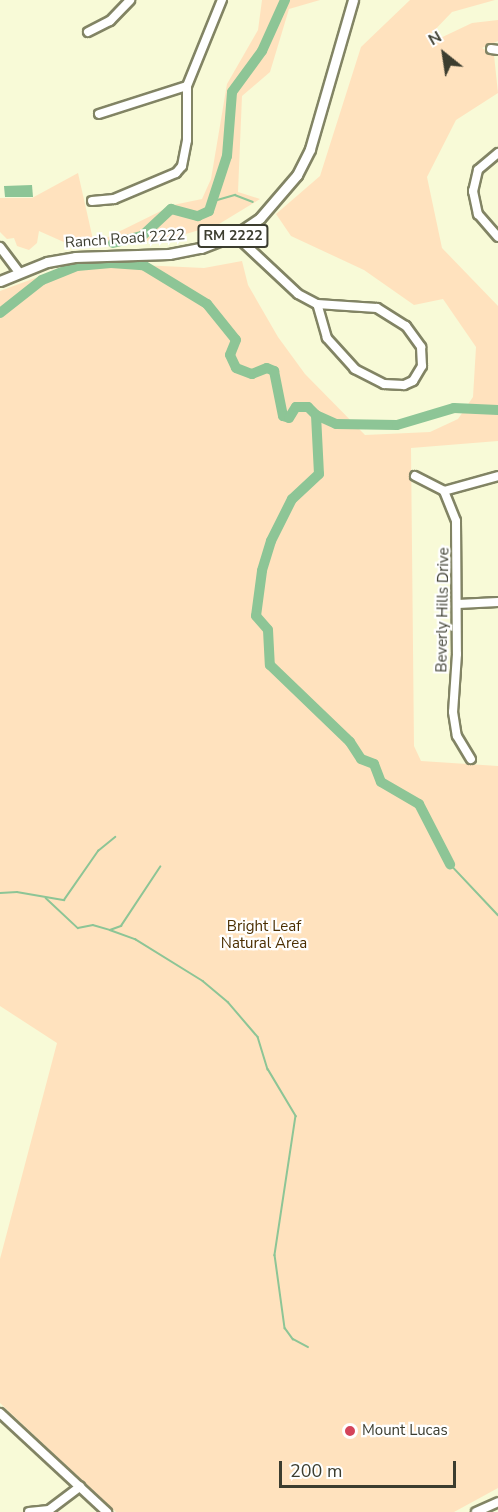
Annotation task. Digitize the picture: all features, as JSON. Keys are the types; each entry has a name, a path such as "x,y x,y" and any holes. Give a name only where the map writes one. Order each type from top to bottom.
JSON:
{"main road":[{"name":"Ranch Road 2222","path":"0,281 19,272 75,257 169,254 201,248 235,235 260,218 297,176 310,149 353,0"}],"street":[{"path":"88,32 110,21 130,0"},
{"path":"92,201 114,199 176,173 187,140 187,86 222,0"},
{"path":"99,114 187,86"},
{"path":"498,153 478,170 473,191 478,214 498,237"},
{"path":"235,235 298,294 317,304 377,308 406,326 421,347 422,366 413,381 404,385 384,384 355,369 327,338 317,304"},
{"path":"0,247 19,272"},
{"path":"415,476 444,492 498,476"},
{"name":"Beverly Hills Drive","path":"444,492 458,532 458,604 453,722 471,759"},
{"path":"458,604 498,603"},
{"path":"0,1413 107,1512"},
{"path":"29,1512 50,1510 70,1497 80,1487"},
{"path":"476,1512 498,1502"}],"green space":[{"path":"262,0 320,0 289,9 270,72 242,96 238,192 260,199 219,224 166,240 94,244 173,205 202,199 211,179 227,84 258,30"},
{"name":"Bright Leaf Natural Area","path":"410,0 495,0 452,12 428,37 432,42 472,23 498,20 498,41 482,48 494,55 498,93 456,120 427,177 442,248 498,306 498,441 411,448 414,746 421,761 498,766 498,1488 454,1512 116,1512 0,1403 0,1259 57,1043 0,1006 0,291 57,270 98,263 204,268 242,261 248,285 278,337 305,374 365,435 430,432 458,419 473,397 476,347 443,299 414,305 364,270 291,236 276,214 320,176 361,47"},
{"path":"78,173 94,244 66,243 39,231 37,243 29,250 17,246 14,238 7,239 0,232 0,198 32,198"}],"shaded area":[{"path":"32,185 33,197 5,197 4,186"}],"waterway":[{"path":"113,243 142,236 171,209 198,216 209,211 227,156 232,92 262,51 285,0"},
{"path":"214,201 235,195 253,202"},
{"path":"0,313 42,280 77,266 111,263 143,265 207,304 236,340 230,355 236,368 252,374 267,368 274,371 283,416 289,418 296,407 308,407 316,415 336,424 397,425 454,408 498,410"},
{"path":"316,415 319,474 292,499 271,541 262,571 256,616 268,630 270,665 350,742 361,759 374,764 381,782 419,804 450,864"},
{"path":"0,893 17,892 64,900 98,851 115,837"},
{"path":"450,864 498,915"},
{"path":"46,898 78,928 93,925 110,930 121,926 160,867"},
{"path":"110,930 135,939 203,981 228,1002 258,1037 268,1069 296,1116 275,1255 285,1328 293,1339 308,1347"}],"place":[{"name":"Mount Lucas","path":"350,1431"}]}
